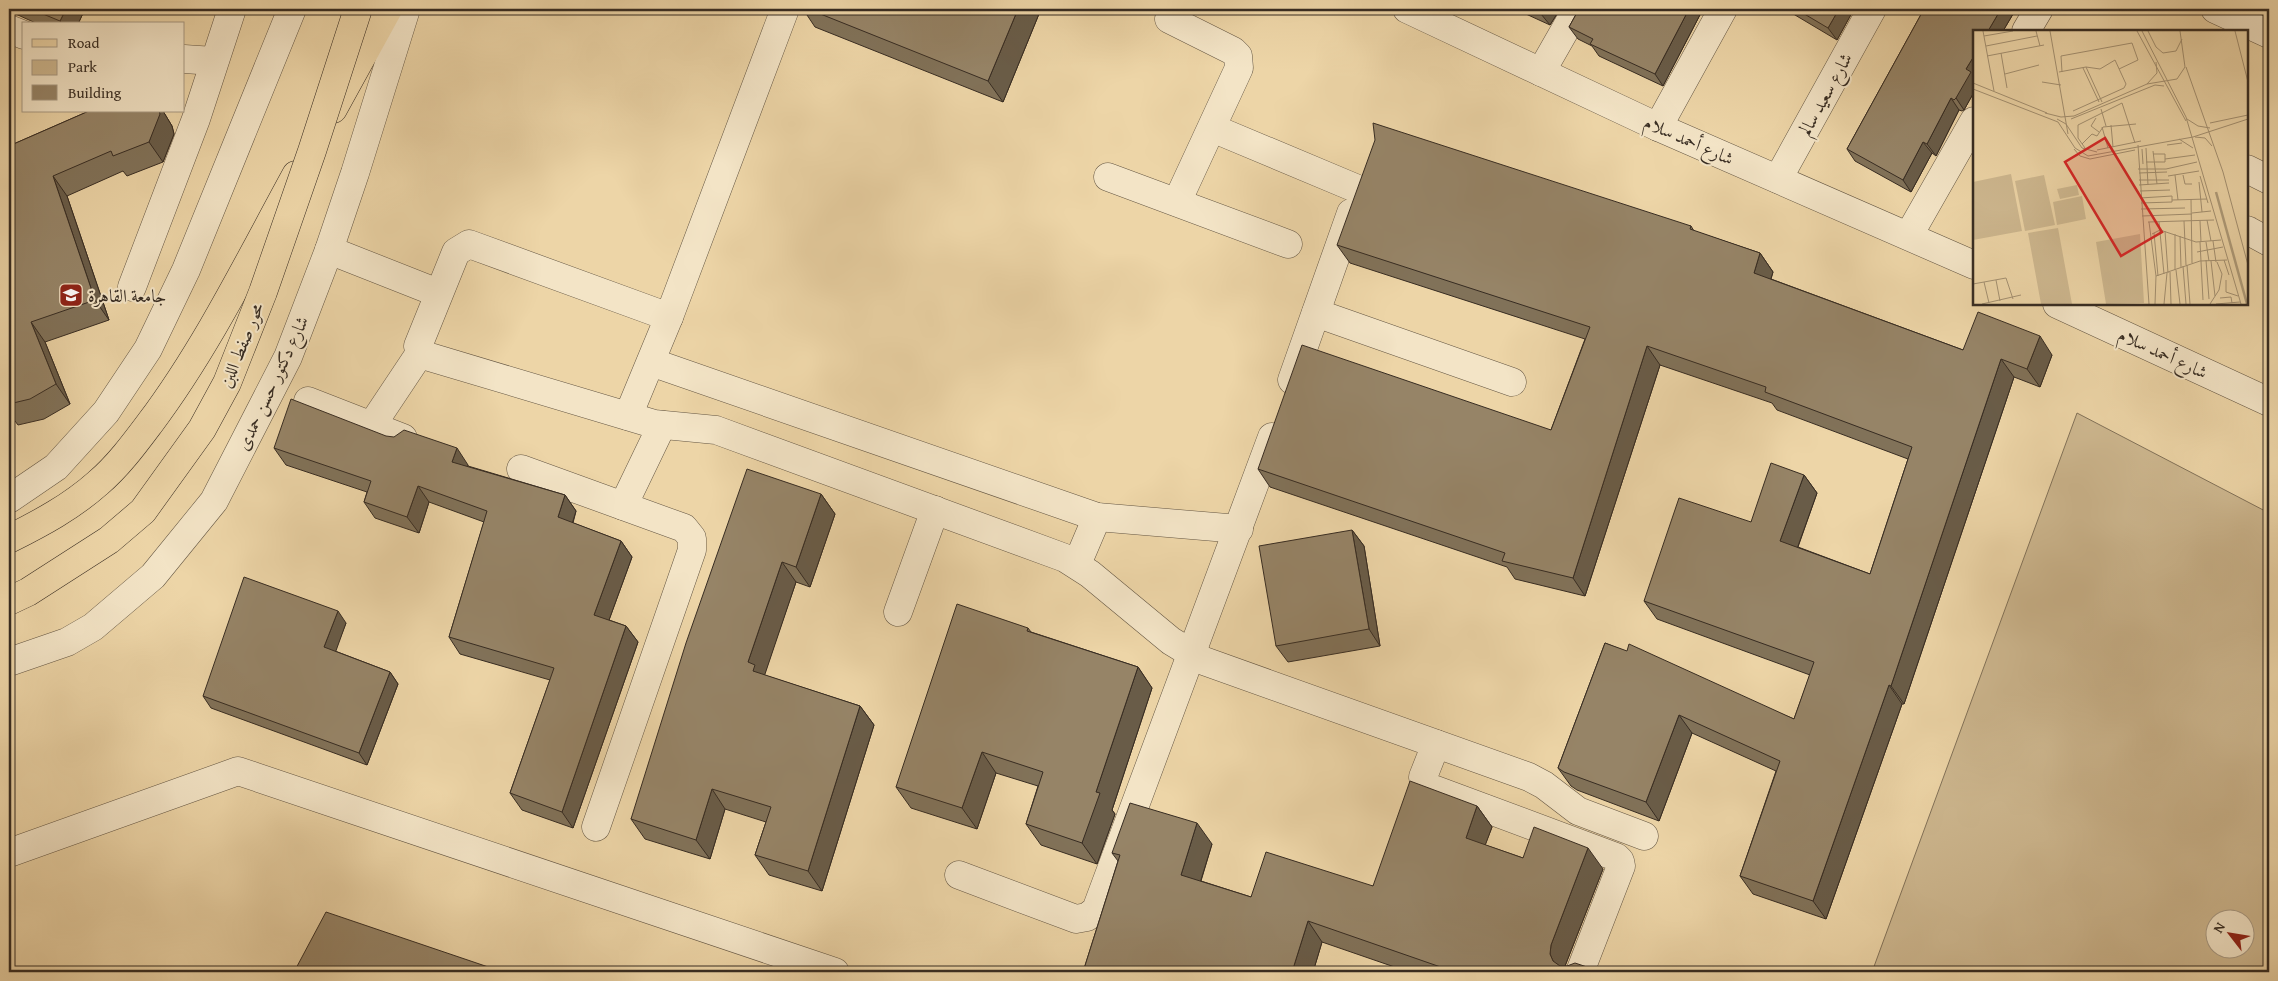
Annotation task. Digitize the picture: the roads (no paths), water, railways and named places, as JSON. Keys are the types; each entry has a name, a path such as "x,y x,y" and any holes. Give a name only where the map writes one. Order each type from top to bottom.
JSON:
{"main road":[{"name":"محور صفط اللبن","path":"9,601 28,592 109,540 143,512 202,429 227,383 263,292 312,151 358,9"},
{"path":"9,539 53,518 99,483 137,440 174,392 388,9"}],"street":[{"path":"132,287 196,119 232,9"},
{"path":"9,499 56,467 106,412 148,349 186,270 292,9"},
{"name":"شارع دكتور حسن حمدى","path":"9,662 67,642 93,627 153,576 214,500 288,357 329,250 406,9"},
{"path":"628,416 669,317 785,9"},
{"name":"شارع أحمد سلام","path":"1407,9 1444,17 1541,72 1658,127 1973,265"},
{"path":"1541,72 1577,9"},
{"path":"1658,127 1723,9"},
{"name":"شارع سعيد سالم","path":"1778,179 1872,9"},
{"path":"2027,30 2039,9"},
{"path":"2230,17 2269,34"},
{"path":"1169,18 1228,48 1238,56 1239,68 1177,202"},
{"path":"9,29 22,34"},
{"path":"185,59 214,61"},
{"path":"1909,235 1973,124"},
{"path":"1212,128 1360,190"},
{"path":"958,875 1076,919 1087,917 1096,910 1239,529 1370,162"},
{"path":"2248,170 2269,180"},
{"path":"1108,176 1288,244"},
{"path":"2248,231 2269,242"},
{"path":"372,426 420,352 418,342 456,252 468,244 669,317"},
{"path":"329,250 438,293"},
{"name":"شارع أحمد سلام","path":"2059,305 2269,402"},
{"path":"1316,313 1512,382"},
{"path":"420,352 662,425 716,430 1054,554 1076,564 1171,642 1192,654 1213,664 1537,780 1578,811 1644,836"},
{"path":"651,362 1097,517 1239,529"},
{"path":"308,401 403,438"},
{"path":"623,506 662,425"},
{"path":"520,469 684,528 692,538 692,550 596,826"},
{"path":"898,612 935,510"},
{"path":"1076,564 1097,517"},
{"path":"1436,744 1423,776 1424,782 1428,787 1620,860 1621,866 1585,971"},
{"path":"9,853 238,771 834,972"}],"place":[{"name":"جامعة القاهرة","path":"71,295"}]}
